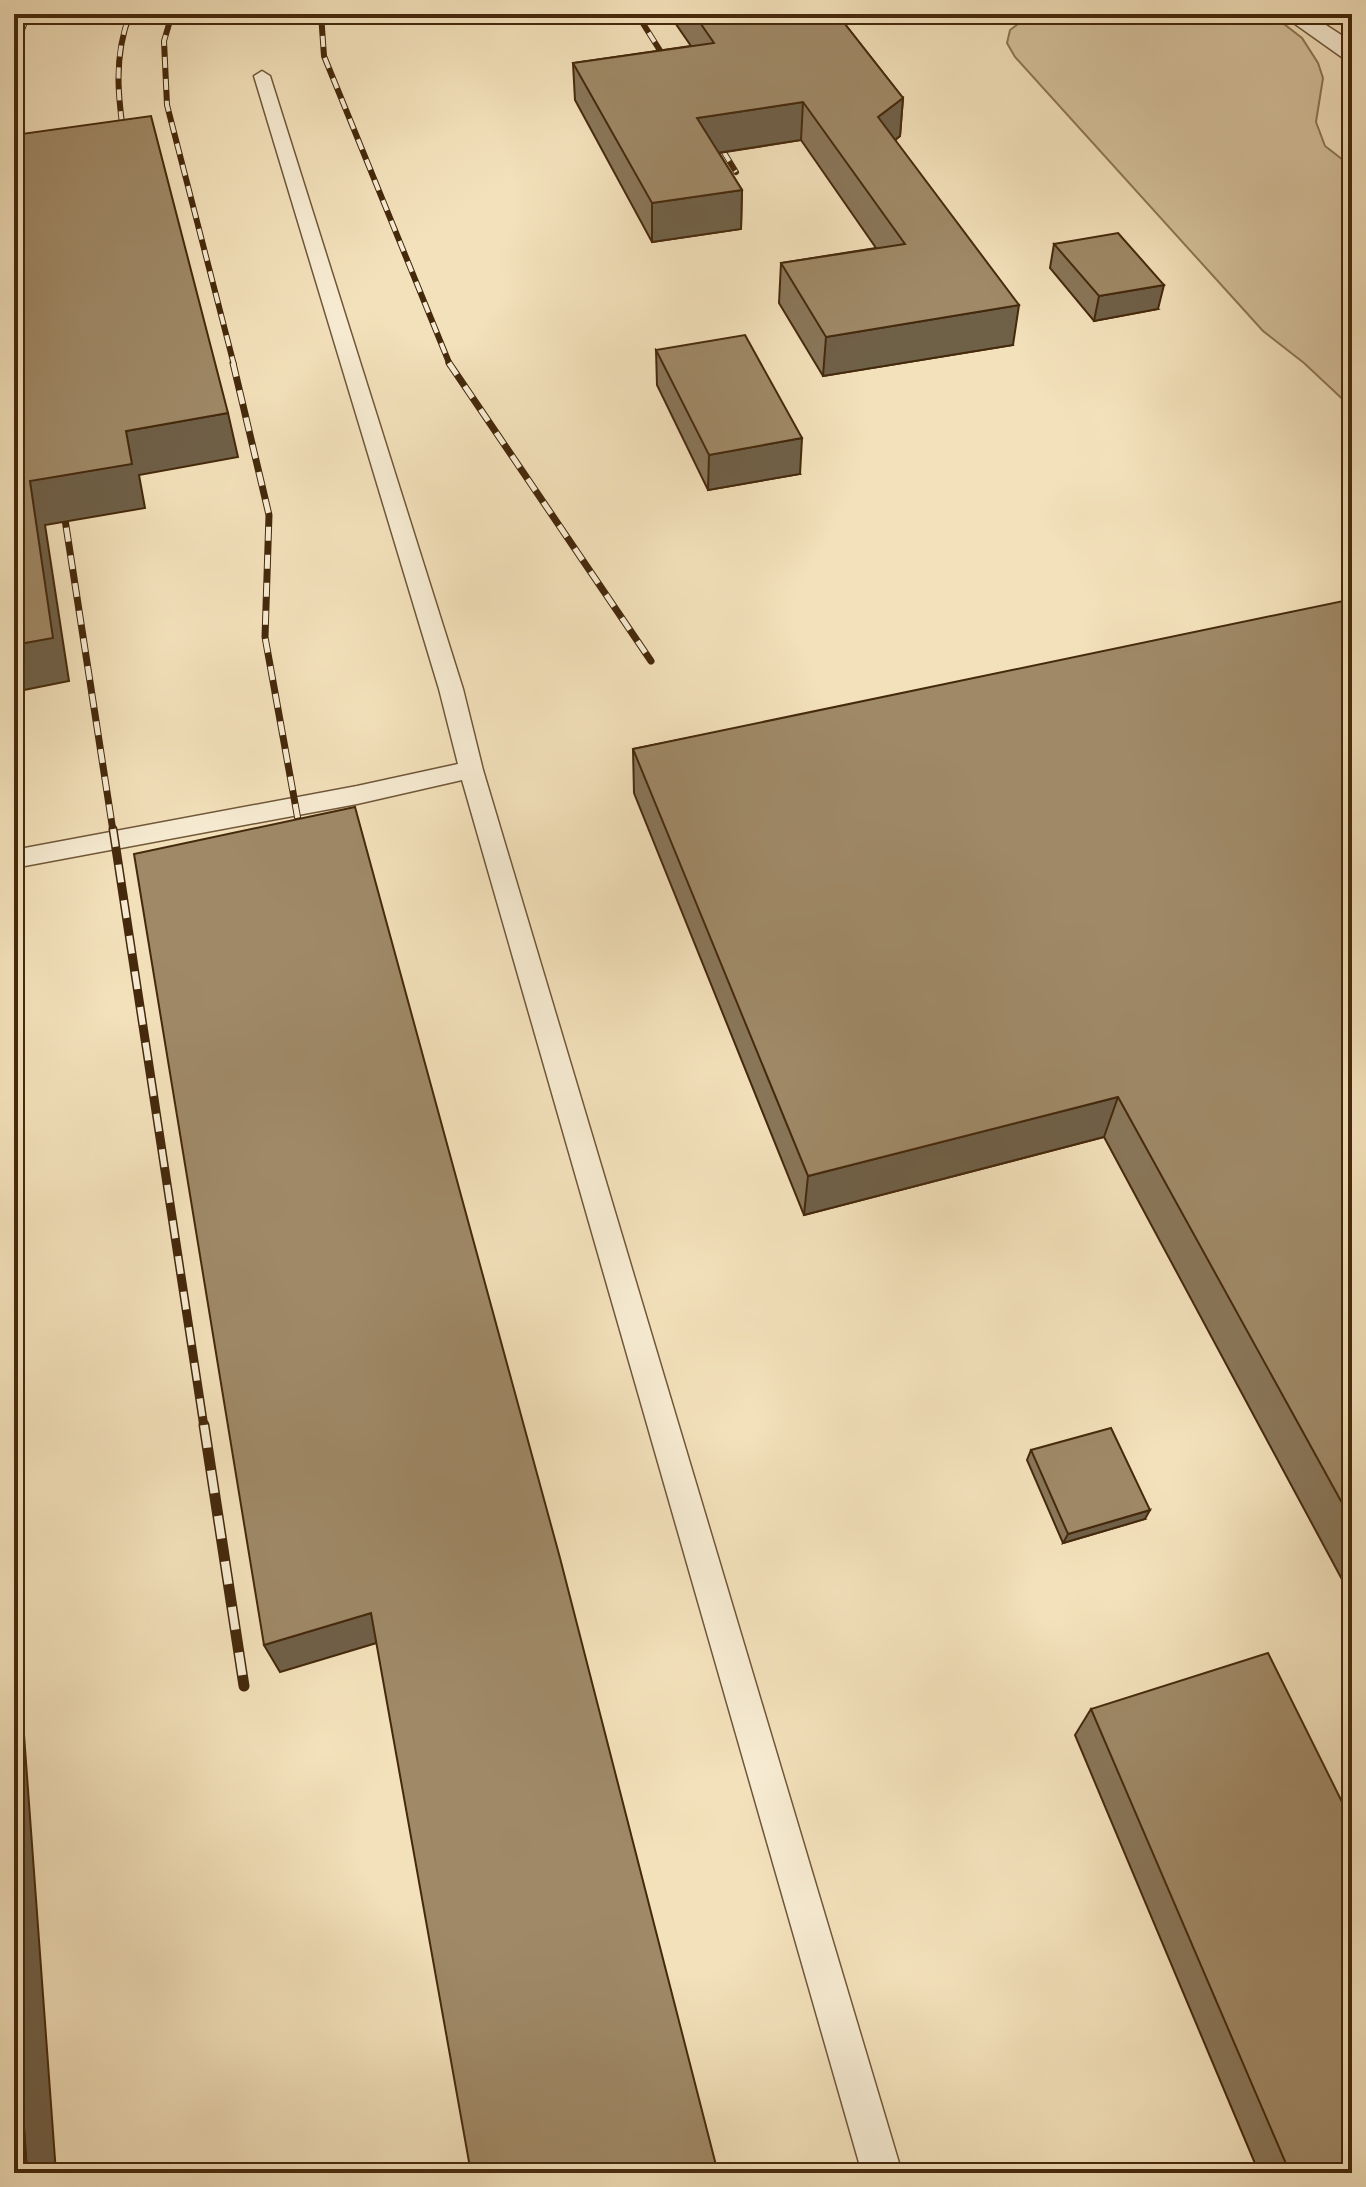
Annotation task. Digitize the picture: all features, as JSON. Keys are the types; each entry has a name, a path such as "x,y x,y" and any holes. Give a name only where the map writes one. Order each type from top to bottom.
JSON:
{"street":[{"path":"1293,14 1352,53"}],"lane":[{"path":"262,76 451,689 471,770 882,2173"},
{"path":"14,859 357,795 471,770"}],"shaded area":[{"path":"1031,14 1271,14 1302,38 1318,63 1323,78 1316,122 1325,146 1352,167 1352,408 1304,363 1263,331 1015,57 1007,43 1010,30"}],"building":[{"path":"694,14 837,14 903,98 878,117 1019,305 826,337 781,263 905,244 803,102 697,118 742,190 652,203 573,63 714,43"},
{"path":"151,116 228,413 126,431 132,464 30,481 53,638 14,645 14,135"},
{"path":"1118,233 1164,285 1099,296 1054,244"},
{"path":"745,335 802,438 709,455 656,350"},
{"path":"1348,600 1352,605 1352,1521 1118,1097 808,1176 633,749"},
{"path":"355,807 560,1558 718,2173 471,2173 371,1613 264,1645 134,854"},
{"path":"1111,1428 1150,1510 1068,1534 1031,1450"},
{"path":"1268,1653 1352,1822 1352,2173 1290,2173 1091,1709"},
{"path":"14,1977 27,2173 14,2173"}],"railway":[{"path":"14,51 28,14"},
{"path":"125,144 119,62 130,14"},
{"path":"172,14 164,41 167,105 234,365"},
{"path":"321,14 324,56 449,364"},
{"path":"637,14 671,68"},
{"path":"712,133 736,172"},
{"path":"233,363 269,515 265,637 300,831"},
{"path":"449,364 651,661"},
{"path":"62,500 113,831"},
{"path":"113,829 204,1427"},
{"path":"300,829 302,841"},
{"path":"204,1425 244,1686"}]}
